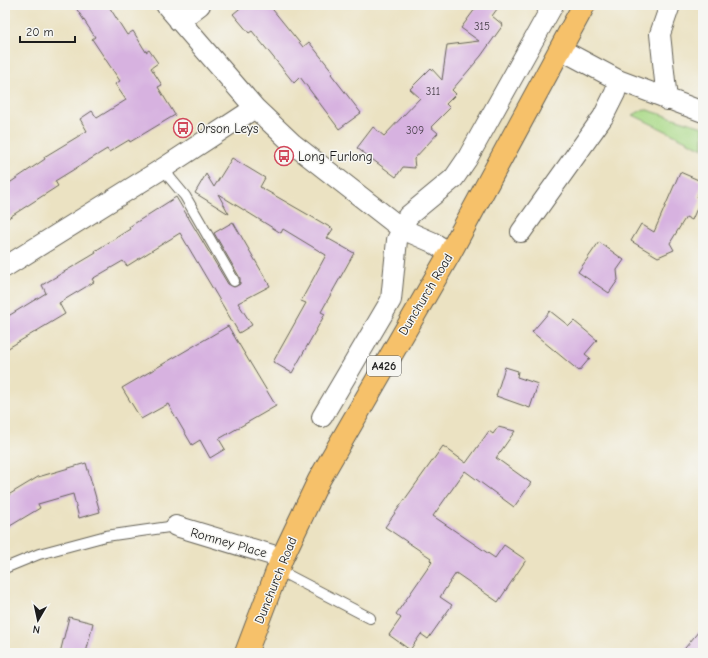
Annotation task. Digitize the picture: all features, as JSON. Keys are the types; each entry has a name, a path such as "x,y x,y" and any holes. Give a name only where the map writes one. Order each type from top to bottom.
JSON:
{"highway":[{"name":"Dunchurch Road","path":"246,653 280,564 319,480 450,252 584,5"}],"street":[{"path":"166,5 255,108 294,144 402,229 450,252"},
{"path":"179,21 200,5"},
{"name":"Dunchurch Road","path":"322,417 391,300 397,240 408,216 454,178 467,159 553,5"},
{"path":"667,100 660,34 670,5"},
{"path":"560,49 618,80 667,100 703,112"},
{"path":"521,232 603,117 615,93 618,80"},
{"path":"5,267 165,167 255,108"},
{"name":"Romney Place","path":"176,526 280,564"}],"lane":[{"path":"165,167 170,178 185,196 234,281"},
{"path":"5,568 39,554 106,536 176,526"},
{"path":"280,564 370,618"}],"green space":[{"path":"644,109 703,127 703,149 633,115"}],"building":[{"path":"74,5 108,5 127,35 133,31 146,52 149,50 158,63 151,68 162,85 158,87 175,115 130,142 129,140 109,152 107,149 55,181 58,186 5,220 5,186 45,159 44,157 87,131 80,119 92,111 97,118 126,100 115,84 120,81 92,39 95,37"},
{"path":"244,5 269,5 303,47 309,42 333,72 331,74 361,113 339,129 300,77 294,83 252,31 249,33 233,14"},
{"path":"478,5 500,5 492,16 503,25 481,56 452,90 456,94 446,104 450,108 431,127 438,133 414,159 415,168 403,167 396,177 357,148 373,127 384,136 420,98 410,89 431,68 442,80 447,45 479,41 461,28"},
{"path":"232,158 265,178 260,187 333,229 327,238 354,253 321,312 325,314 292,373 273,362 306,303 301,301 326,255 283,229 281,233 218,194 229,214 195,193 206,174 214,187"},
{"path":"680,172 703,182 697,197 701,199 692,220 686,217 670,243 674,250 658,257 631,241 641,224 654,232"},
{"path":"176,197 228,284 234,287 240,284 240,278 214,233 233,222 270,286 238,303 252,325 239,333 180,233 127,266 123,261 92,279 94,282 59,303 65,314 5,350 5,318 46,293 42,285 96,253 95,251 130,229 129,227"},
{"path":"599,242 624,260 617,270 618,280 609,293 578,272"},
{"path":"550,311 569,326 574,321 597,340 585,354 590,358 579,371 532,332"},
{"path":"228,326 276,406 219,439 225,449 210,458 200,440 192,445 168,404 141,419 122,388"},
{"path":"505,367 518,371 517,377 538,384 530,408 496,396"},
{"path":"498,427 515,431 496,458 531,483 514,507 465,471 433,516 495,558 504,545 526,560 498,602 456,573 440,597 452,605 428,639 421,634 410,650 389,635 401,618 396,614 432,562 430,560 431,558 385,527 443,446 466,463 489,431 493,434"},
{"path":"86,463 100,512 79,518 73,494 38,504 40,508 5,529 5,497 38,477"},
{"path":"69,617 93,623 86,653 60,653"},
{"path":"703,626 703,653 681,653"}],"place":[{"name":"Orson Leys","path":"183,128"},
{"name":"Long Furlong","path":"284,156"}]}
